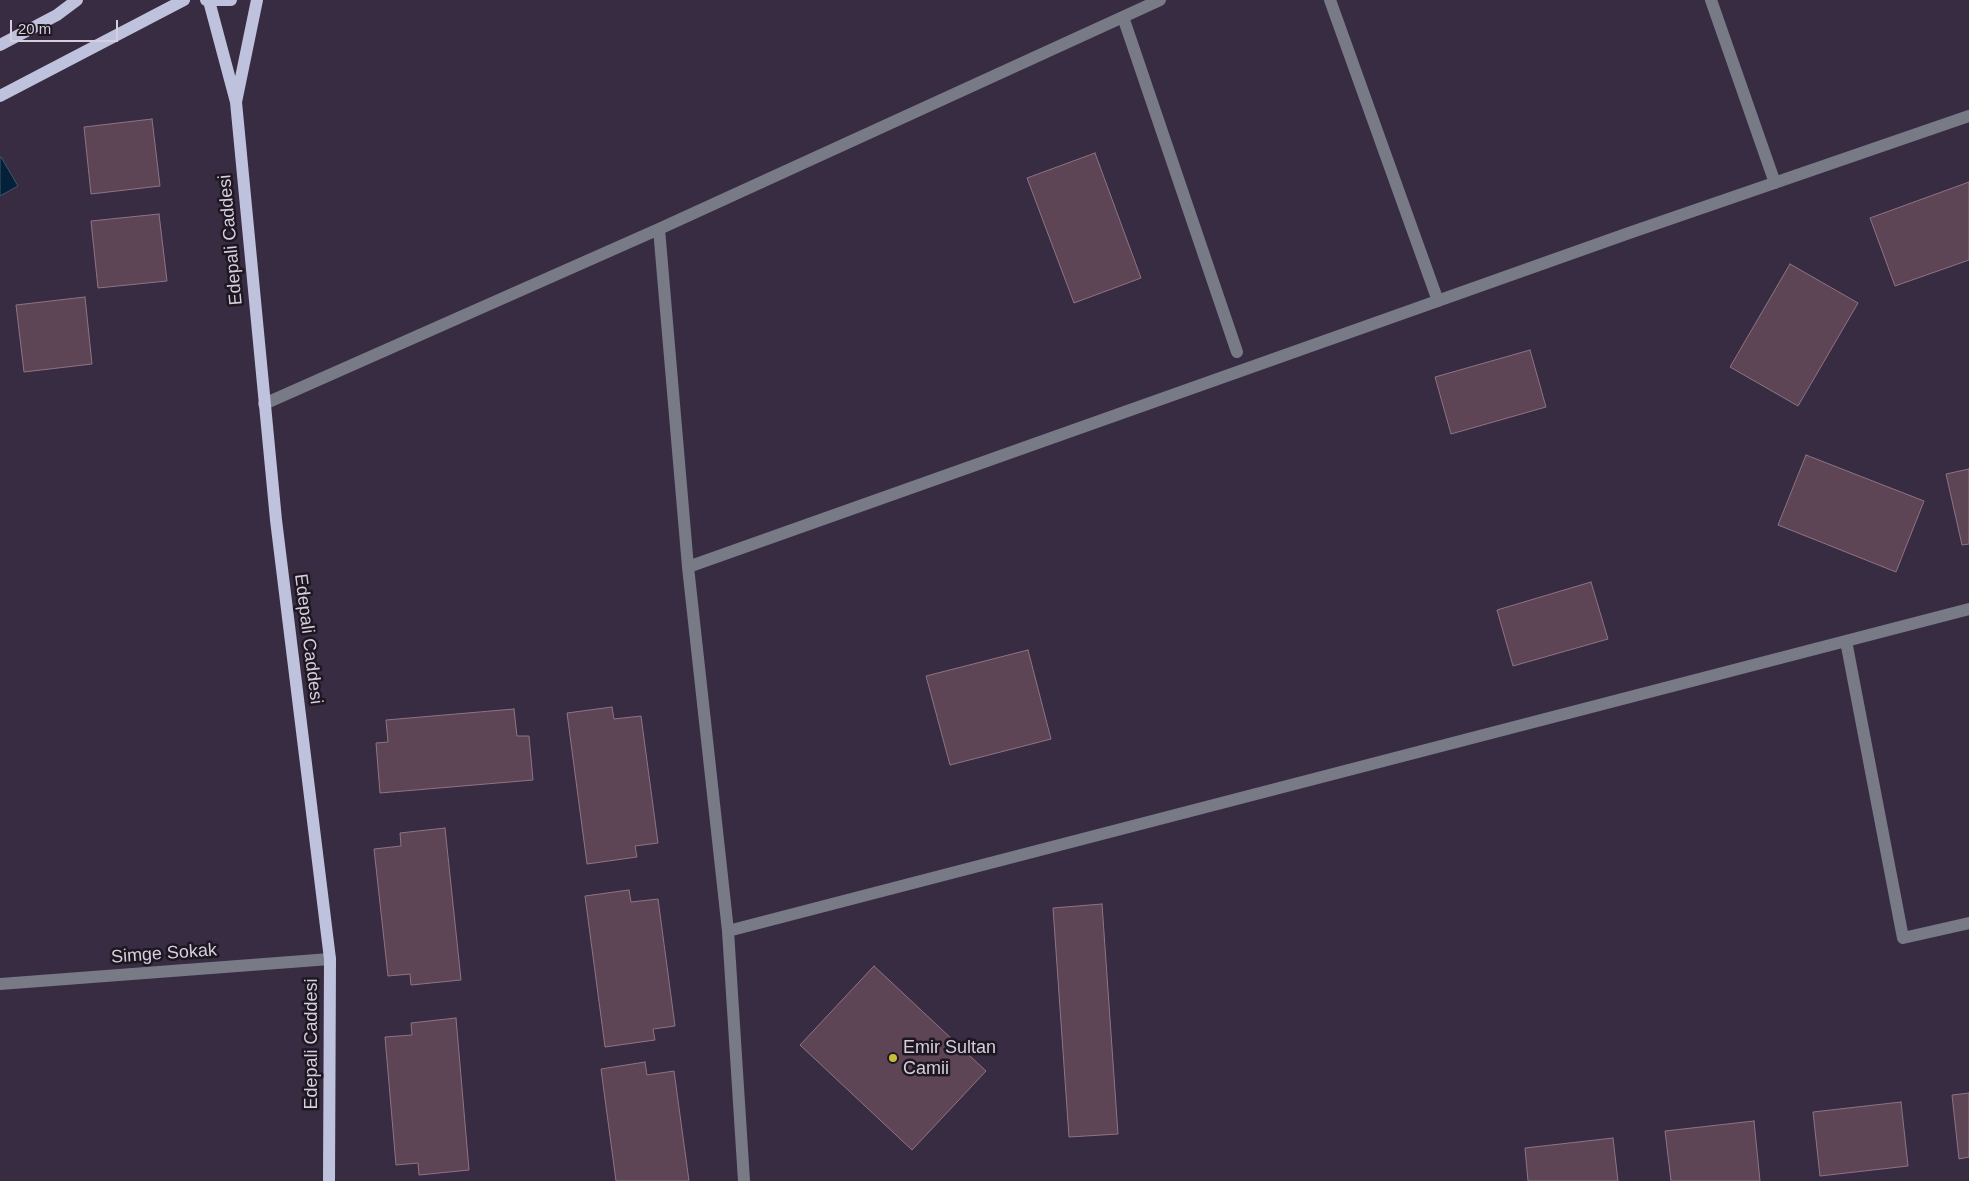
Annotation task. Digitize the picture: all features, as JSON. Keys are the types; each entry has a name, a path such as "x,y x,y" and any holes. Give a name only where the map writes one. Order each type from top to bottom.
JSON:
{"main road":[{"path":"0,45 57,15 77,0"},
{"path":"0,96 184,0"},
{"path":"231,0 208,0 236,102"},
{"path":"236,102 257,0"},
{"name":"Edepali Caddesi","path":"236,102 276,520 330,958 329,1181"}],"street":[{"path":"264,404 659,229 1160,0"},
{"path":"1330,0 1438,301"},
{"path":"1711,0 1775,183"},
{"path":"1123,17 1237,352"},
{"path":"688,567 1438,301 1969,116"},
{"path":"659,229 688,567 728,931 744,1181"},
{"path":"728,931 1969,610"},
{"path":"1846,642 1903,938 1969,923"},
{"name":"Simge Sokak","path":"0,984 330,958"}],"water":[{"path":"0,158 18,186 0,196"}],"building":[{"path":"152,119 160,186 91,194 84,127"},
{"path":"1095,153 1141,278 1074,303 1027,178"},
{"path":"1969,182 1969,260 1895,286 1870,218"},
{"path":"159,214 167,281 98,288 91,221"},
{"path":"1790,264 1858,303 1798,406 1730,367"},
{"path":"85,297 92,364 24,372 16,305"},
{"path":"1530,350 1546,407 1451,434 1435,377"},
{"path":"1806,455 1924,501 1896,572 1778,525"},
{"path":"1969,469 1969,544 1962,545 1946,474"},
{"path":"1591,582 1608,639 1513,666 1497,610"},
{"path":"1028,650 1051,739 950,765 926,676"},
{"path":"612,707 614,719 641,716 658,843 635,846 637,857 587,864 567,713"},
{"path":"514,709 517,736 529,736 533,780 380,793 376,743 388,742 386,720"},
{"path":"445,828 461,980 411,985 410,974 388,976 374,849 401,846 400,833"},
{"path":"629,890 631,902 658,899 675,1026 653,1029 655,1040 605,1047 585,896"},
{"path":"1102,904 1118,1134 1069,1137 1053,908"},
{"name":"Emir Sultan Camii","path":"874,966 986,1071 912,1150 800,1045"},
{"path":"456,1018 469,1170 419,1175 418,1163 396,1165 385,1037 412,1035 411,1023"},
{"path":"645,1062 647,1075 674,1071 689,1181 616,1181 601,1069"},
{"path":"1969,1093 1969,1157 1959,1159 1952,1095"},
{"path":"1901,1102 1908,1166 1820,1176 1813,1112"},
{"path":"1754,1121 1760,1181 1671,1181 1665,1131"},
{"path":"1613,1138 1618,1181 1528,1181 1525,1148"}],"place":[{"name":"Emir Sultan Camii","path":"893,1058"}]}
